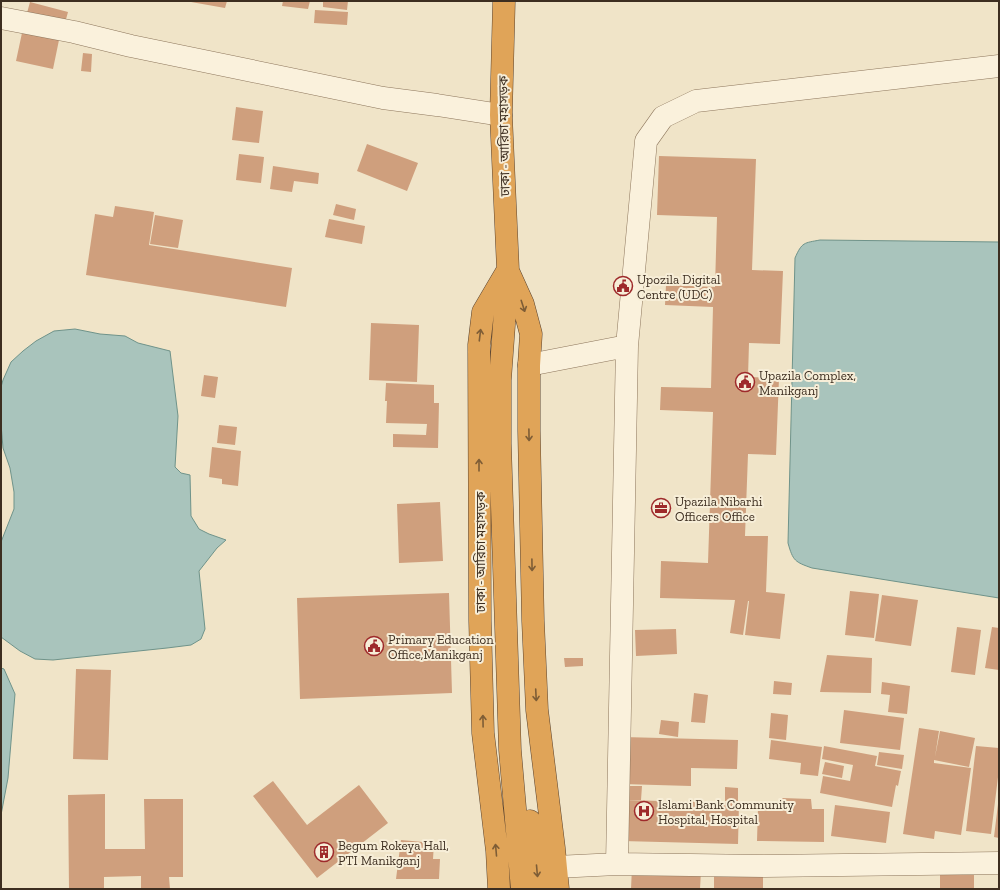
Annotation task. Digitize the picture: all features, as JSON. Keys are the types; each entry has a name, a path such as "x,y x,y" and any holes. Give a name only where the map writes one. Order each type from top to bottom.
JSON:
{"highway":[{"name":"ঢাকা - আরিচা মহাসড়ক","path":"504,1 501,115 508,270 500,380 500,420 510,750 522,889"},
{"name":"ঢাকা - আরিচা মহাসড়ক","path":"508,270 523,304 531,334 529,365 529,431 532,613 537,710 558,889"},
{"name":"ঢাকা - আরিচা মহাসড়ক","path":"499,889 483,733 480,613 479,345 483,312 508,270"},
{"path":"508,694 520,747 539,889"}],"street":[{"path":"1,18 74,32 131,46 383,98 437,104 501,115"},
{"path":"617,864 627,346 646,141 663,117 696,101 999,66"},
{"path":"529,365 627,346"},
{"path":"556,867 617,864 765,866 999,863"}],"water":[{"path":"820,240 999,242 999,598 812,568 798,562 791,554 788,543 795,258 804,244"},
{"path":"75,329 100,334 125,336 138,343 170,351 178,416 175,467 181,473 190,475 191,516 199,529 226,540 217,548 199,571 205,629 201,639 191,645 53,660 35,659 20,651 1,637 1,542 14,509 14,492 10,468 3,448 1,424 1,387 11,362 23,351 36,341 54,331"},
{"path":"1,668 4,669 15,694 8,778 1,815"}],"building":[{"path":"191,1 227,1 225,8"},
{"path":"283,1 310,1 308,9 282,6"},
{"path":"323,1 348,1 347,10 323,7"},
{"path":"30,2 68,12 65,23 27,13"},
{"path":"315,10 348,12 347,25 314,23"},
{"path":"22,33 59,40 53,69 16,61"},
{"path":"83,53 92,54 91,72 81,71"},
{"path":"236,107 263,111 259,143 232,140"},
{"path":"367,144 418,163 407,191 357,171"},
{"path":"239,154 264,157 261,183 236,180"},
{"name":"Upazila Complex, Manikganj","path":"659,156 756,159 752,270 783,271 780,344 749,343 748,377 779,378 776,455 748,454 745,536 768,536 766,592 785,594 780,639 745,635 749,601 743,635 730,633 735,600 660,598 661,561 708,563 713,412 660,410 661,387 711,388 713,307 665,305 666,285 715,287 717,217 657,215"},
{"path":"273,166 319,173 318,184 294,181 292,192 270,189"},
{"path":"336,204 356,209 354,220 333,215"},
{"path":"115,206 154,212 149,245 292,268 286,307 86,275 95,214 113,217"},
{"path":"155,215 183,220 178,248 150,244"},
{"path":"329,219 365,226 362,244 325,237"},
{"path":"371,323 419,325 417,382 369,380"},
{"path":"204,375 218,377 215,398 201,396"},
{"path":"386,383 434,385 434,403 439,403 438,448 393,447 393,434 426,435 427,424 386,423"},
{"path":"219,425 237,427 235,445 217,443"},
{"path":"212,447 241,451 238,486 222,484 222,479 209,477"},
{"path":"440,502 443,561 399,563 397,504"},
{"path":"850,591 879,594 874,638 845,635"},
{"name":"Primary Education Office,Manikganj","path":"449,593 452,693 300,699 297,598"},
{"path":"882,595 918,600 911,646 875,641"},
{"path":"957,627 981,630 975,675 951,672"},
{"path":"992,627 999,628 999,670 985,668"},
{"path":"676,629 677,654 636,656 635,630"},
{"path":"827,655 872,658 871,693 820,692"},
{"path":"564,658 583,658 583,666 565,667"},
{"path":"76,669 111,670 108,760 73,759"},
{"path":"774,681 792,683 791,695 773,694"},
{"path":"882,682 910,686 907,714 888,712 890,695 881,694"},
{"path":"694,693 708,695 705,723 691,722"},
{"path":"844,710 904,718 900,750 840,743"},
{"path":"771,713 788,715 786,740 769,738"},
{"path":"661,720 679,722 678,737 659,734"},
{"path":"919,728 939,731 935,757 940,731 975,738 969,767 934,760 934,763 971,768 961,835 935,831 934,839 903,834"},
{"path":"623,737 738,740 737,769 691,768 691,786 622,784"},
{"path":"771,740 822,747 818,776 800,774 801,763 769,759"},
{"path":"824,746 877,756 875,766 901,771 898,786 896,785 892,807 820,793 823,776 850,781 853,765 822,759"},
{"path":"976,746 999,748 999,769 991,834 966,831"},
{"path":"879,752 904,755 902,769 877,765"},
{"path":"825,762 844,766 842,778 822,774"},
{"name":"Begum Rokeya Hall, PTI Manikganj","path":"273,781 307,825 359,785 388,823 317,878 253,796"},
{"path":"623,786 642,786 641,800 623,800"},
{"path":"725,787 738,788 738,801 725,801"},
{"path":"105,794 105,849 145,849 144,799 183,799 183,877 169,877 170,889 141,889 141,876 104,877 104,889 69,889 68,795"},
{"path":"782,798 811,799 812,809 824,809 824,842 757,841 758,807 782,808"},
{"path":"623,800 739,803 738,844 622,841"},
{"path":"999,804 999,838 994,837"},
{"path":"835,805 890,812 886,843 831,836"},
{"path":"401,840 434,843 433,859 440,859 439,879 396,879"},
{"path":"632,867 701,871 700,889 631,889"},
{"path":"940,874 974,875 974,889 940,889"},
{"path":"714,875 763,877 763,889 714,889"}],"place":[{"name":"Upozila Digital Centre (UDC)","path":"623,286"},
{"name":"Upazila Complex, Manikganj","path":"745,382"},
{"name":"Upazila Nibarhi Officers Office","path":"661,508"},
{"name":"Primary Education Office,Manikganj","path":"374,646"},
{"name":"Islami Bank Community Hospital, Hospital","path":"644,811"},
{"name":"Begum Rokeya Hall, PTI Manikganj","path":"324,852"}]}
